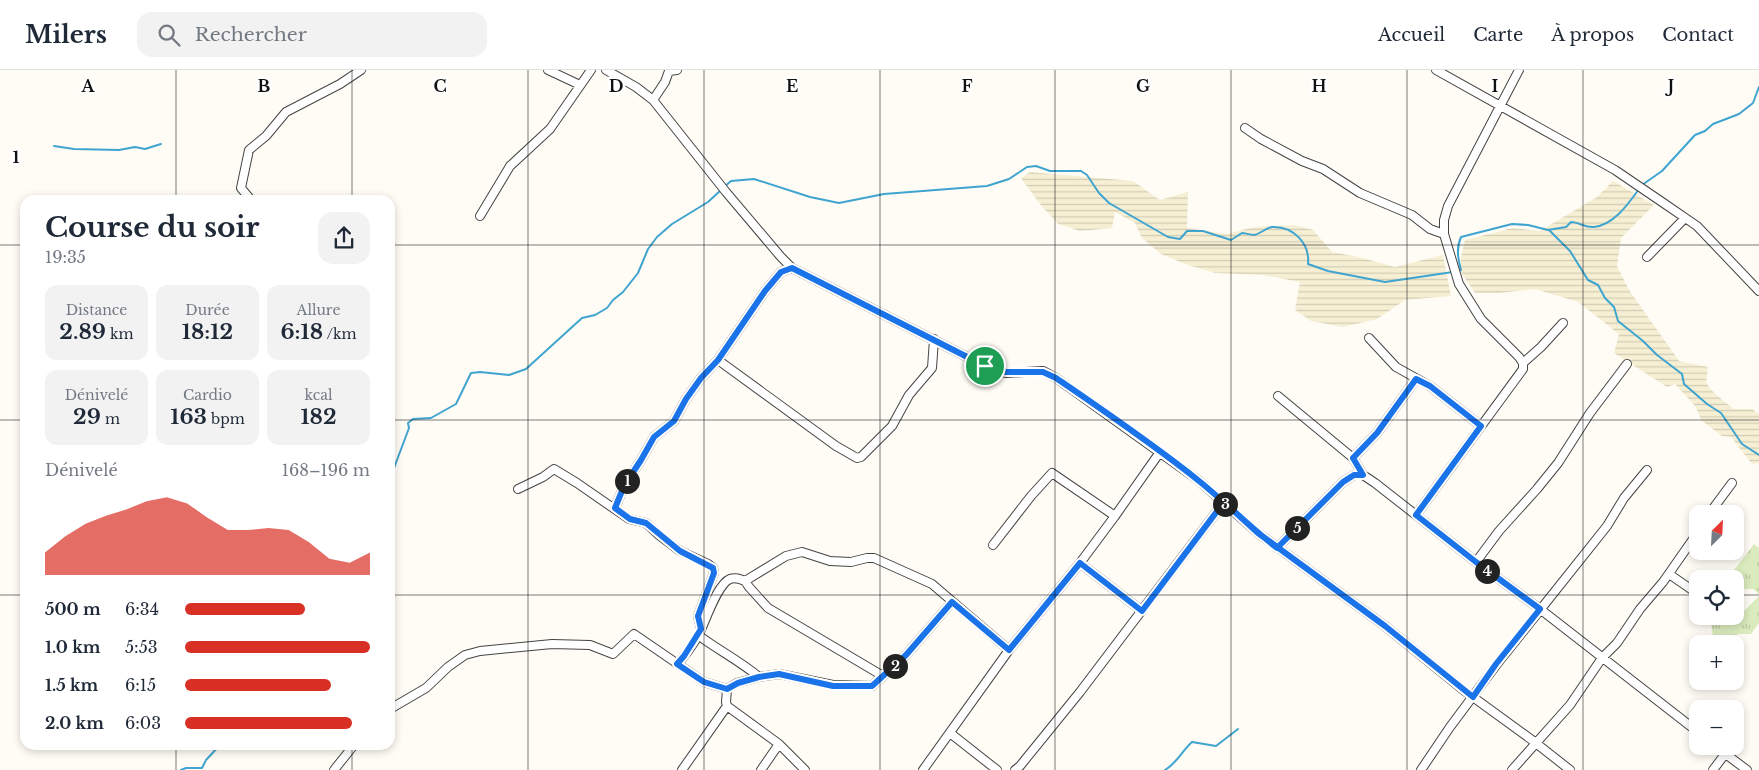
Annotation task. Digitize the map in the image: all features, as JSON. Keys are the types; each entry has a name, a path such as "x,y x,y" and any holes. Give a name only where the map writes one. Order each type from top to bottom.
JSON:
{"street":[{"path":"246,195 241,188 249,150 266,136 286,112 340,84 362,70"},
{"path":"548,70 580,85"},
{"path":"480,216 510,166 550,129 591,70"},
{"path":"606,70 642,90 653,100 726,192 781,258 792,268 985,366 1006,372 1043,372 1050,375 1198,480 1277,548 1385,626 1473,697 1536,742 1570,770"},
{"path":"653,100 665,82 669,71 677,70"},
{"path":"1436,70 1615,170 1640,187 1697,226 1759,291"},
{"path":"1519,70 1448,206 1444,220 1444,234 1459,284 1481,319 1523,363"},
{"path":"1245,128 1261,139 1302,161 1323,168 1360,193 1412,215 1430,229 1444,234"},
{"path":"1647,257 1685,218"},
{"path":"615,508 624,486 654,437 674,421 686,399 698,382 718,360 765,291 781,272 792,268"},
{"path":"1416,515 1520,373 1523,363 1563,323"},
{"path":"1369,338 1396,367 1430,386 1481,426"},
{"path":"718,360 836,446 857,458 861,457 892,426 909,395 932,368 934,339"},
{"path":"1476,562 1499,531 1537,490 1558,463 1590,413 1627,364"},
{"path":"1353,458 1377,433 1416,379"},
{"path":"1278,396 1353,458 1363,475 1689,725"},
{"path":"923,770 1009,650 1080,563 1160,452"},
{"path":"518,488 543,477 554,469 630,519 646,523 680,551 713,568 714,573 698,616 700,632 715,648 743,664 759,677"},
{"path":"1421,770 1450,726 1496,664 1607,526 1624,498 1647,470"},
{"path":"993,545 1031,496 1052,473 1115,516"},
{"path":"1277,548 1343,482 1354,475 1363,475"},
{"path":"1716,505 1732,483"},
{"path":"1015,770 1080,692 1224,502"},
{"path":"1512,770 1570,705 1602,658 1616,643 1689,545"},
{"path":"745,581 786,556 802,552 830,561 851,562 874,558 932,584 1009,650"},
{"path":"1080,563 1142,611"},
{"path":"1668,574 1689,588"},
{"path":"677,664 700,632 717,594 728,579 735,577 745,581 768,608 883,676"},
{"path":"395,706 426,688 448,667 465,655 480,651 561,644 590,645 613,654 634,634 704,682 727,689 738,683 779,674 833,686 872,686 906,655 952,602"},
{"path":"682,770 727,706 727,689"},
{"path":"727,706 779,744 805,770"},
{"path":"950,733 997,770"},
{"path":"761,770 779,744"},
{"path":"334,770 350,750"},
{"path":"1713,770 1724,755"},
{"path":"1726,755 1746,770"}],"shaded area":[{"path":"1030,172 1133,181 1160,200 1188,192 1187,228 1227,234 1254,227 1295,225 1313,230 1332,252 1395,267 1443,255 1451,296 1405,300 1377,319 1343,327 1311,321 1295,310 1300,282 1263,275 1215,273 1188,265 1161,254 1142,238 1135,223 1115,212 1112,228 1080,231 1058,224 1021,178"},
{"path":"1613,181 1654,205 1621,238 1617,266 1629,290 1679,361 1708,367 1706,383 1714,393 1734,409 1752,409 1759,414 1759,463 1752,464 1731,437 1722,436 1701,420 1696,407 1675,384 1667,387 1614,353 1619,334 1578,302 1535,289 1500,293 1475,293 1461,272 1461,258 1465,240 1513,228 1540,231 1597,197"}],"green space":[{"path":"1754,544 1759,548 1759,594 1753,589 1744,588 1744,570 1734,570 1742,560 1744,560 1744,557"},
{"path":"1759,596 1759,623 1751,634 1713,635 1711,625 1744,625 1744,611"}],"waterway":[{"path":"1642,185 1662,171 1695,135 1705,131 1713,124 1739,114 1753,103 1759,87"},
{"path":"54,146 74,149 119,150 135,147 145,149 161,144"},
{"path":"724,187 731,181 754,179 810,197 839,203 884,194 987,186 1009,179 1027,167 1036,166 1050,171 1081,171 1087,175 1099,193 1109,203 1168,237 1180,239 1187,231 1203,231 1231,240 1242,233 1254,235 1272,227 1280,227 1294,233 1303,243 1308,257 1308,264 1328,271 1385,282 1453,272"},
{"path":"1458,271 1461,270 1458,253 1461,237 1512,224 1528,225 1548,230 1566,227 1571,222 1594,227 1608,222 1620,213 1639,189"},
{"path":"395,465 409,428 408,423 413,419 431,418 456,404 471,373 509,375 526,369 582,318 595,315 607,308 638,273 648,249 657,237 672,224 708,202 721,190"},
{"path":"1549,230 1570,251 1588,280 1598,285 1605,298 1614,307 1618,321 1682,374 1684,384 1707,404 1721,413 1742,444 1759,455"},
{"path":"1165,770 1173,764 1192,742 1216,746 1238,729"},
{"path":"181,770 186,768 202,768 206,760 215,750"}],"route":[{"path":"985,366 792,268 781,272 765,291 718,360 701,378 686,399 674,421 654,437 624,486 615,508 630,519 646,523 680,551 713,568 714,573 698,616 701,629 677,664 704,682 727,689 738,683 779,674 833,686 872,686 906,655 952,602 1009,650 1080,563 1142,611 1224,502 1277,548 1385,626 1473,697 1496,664 1540,609 1416,515 1481,426 1430,386 1416,379 1377,433 1353,458 1363,475 1354,475 1343,482 1277,548 1258,533 1224,502 1198,480 1056,378 1043,372 1006,372 985,366"}]}
